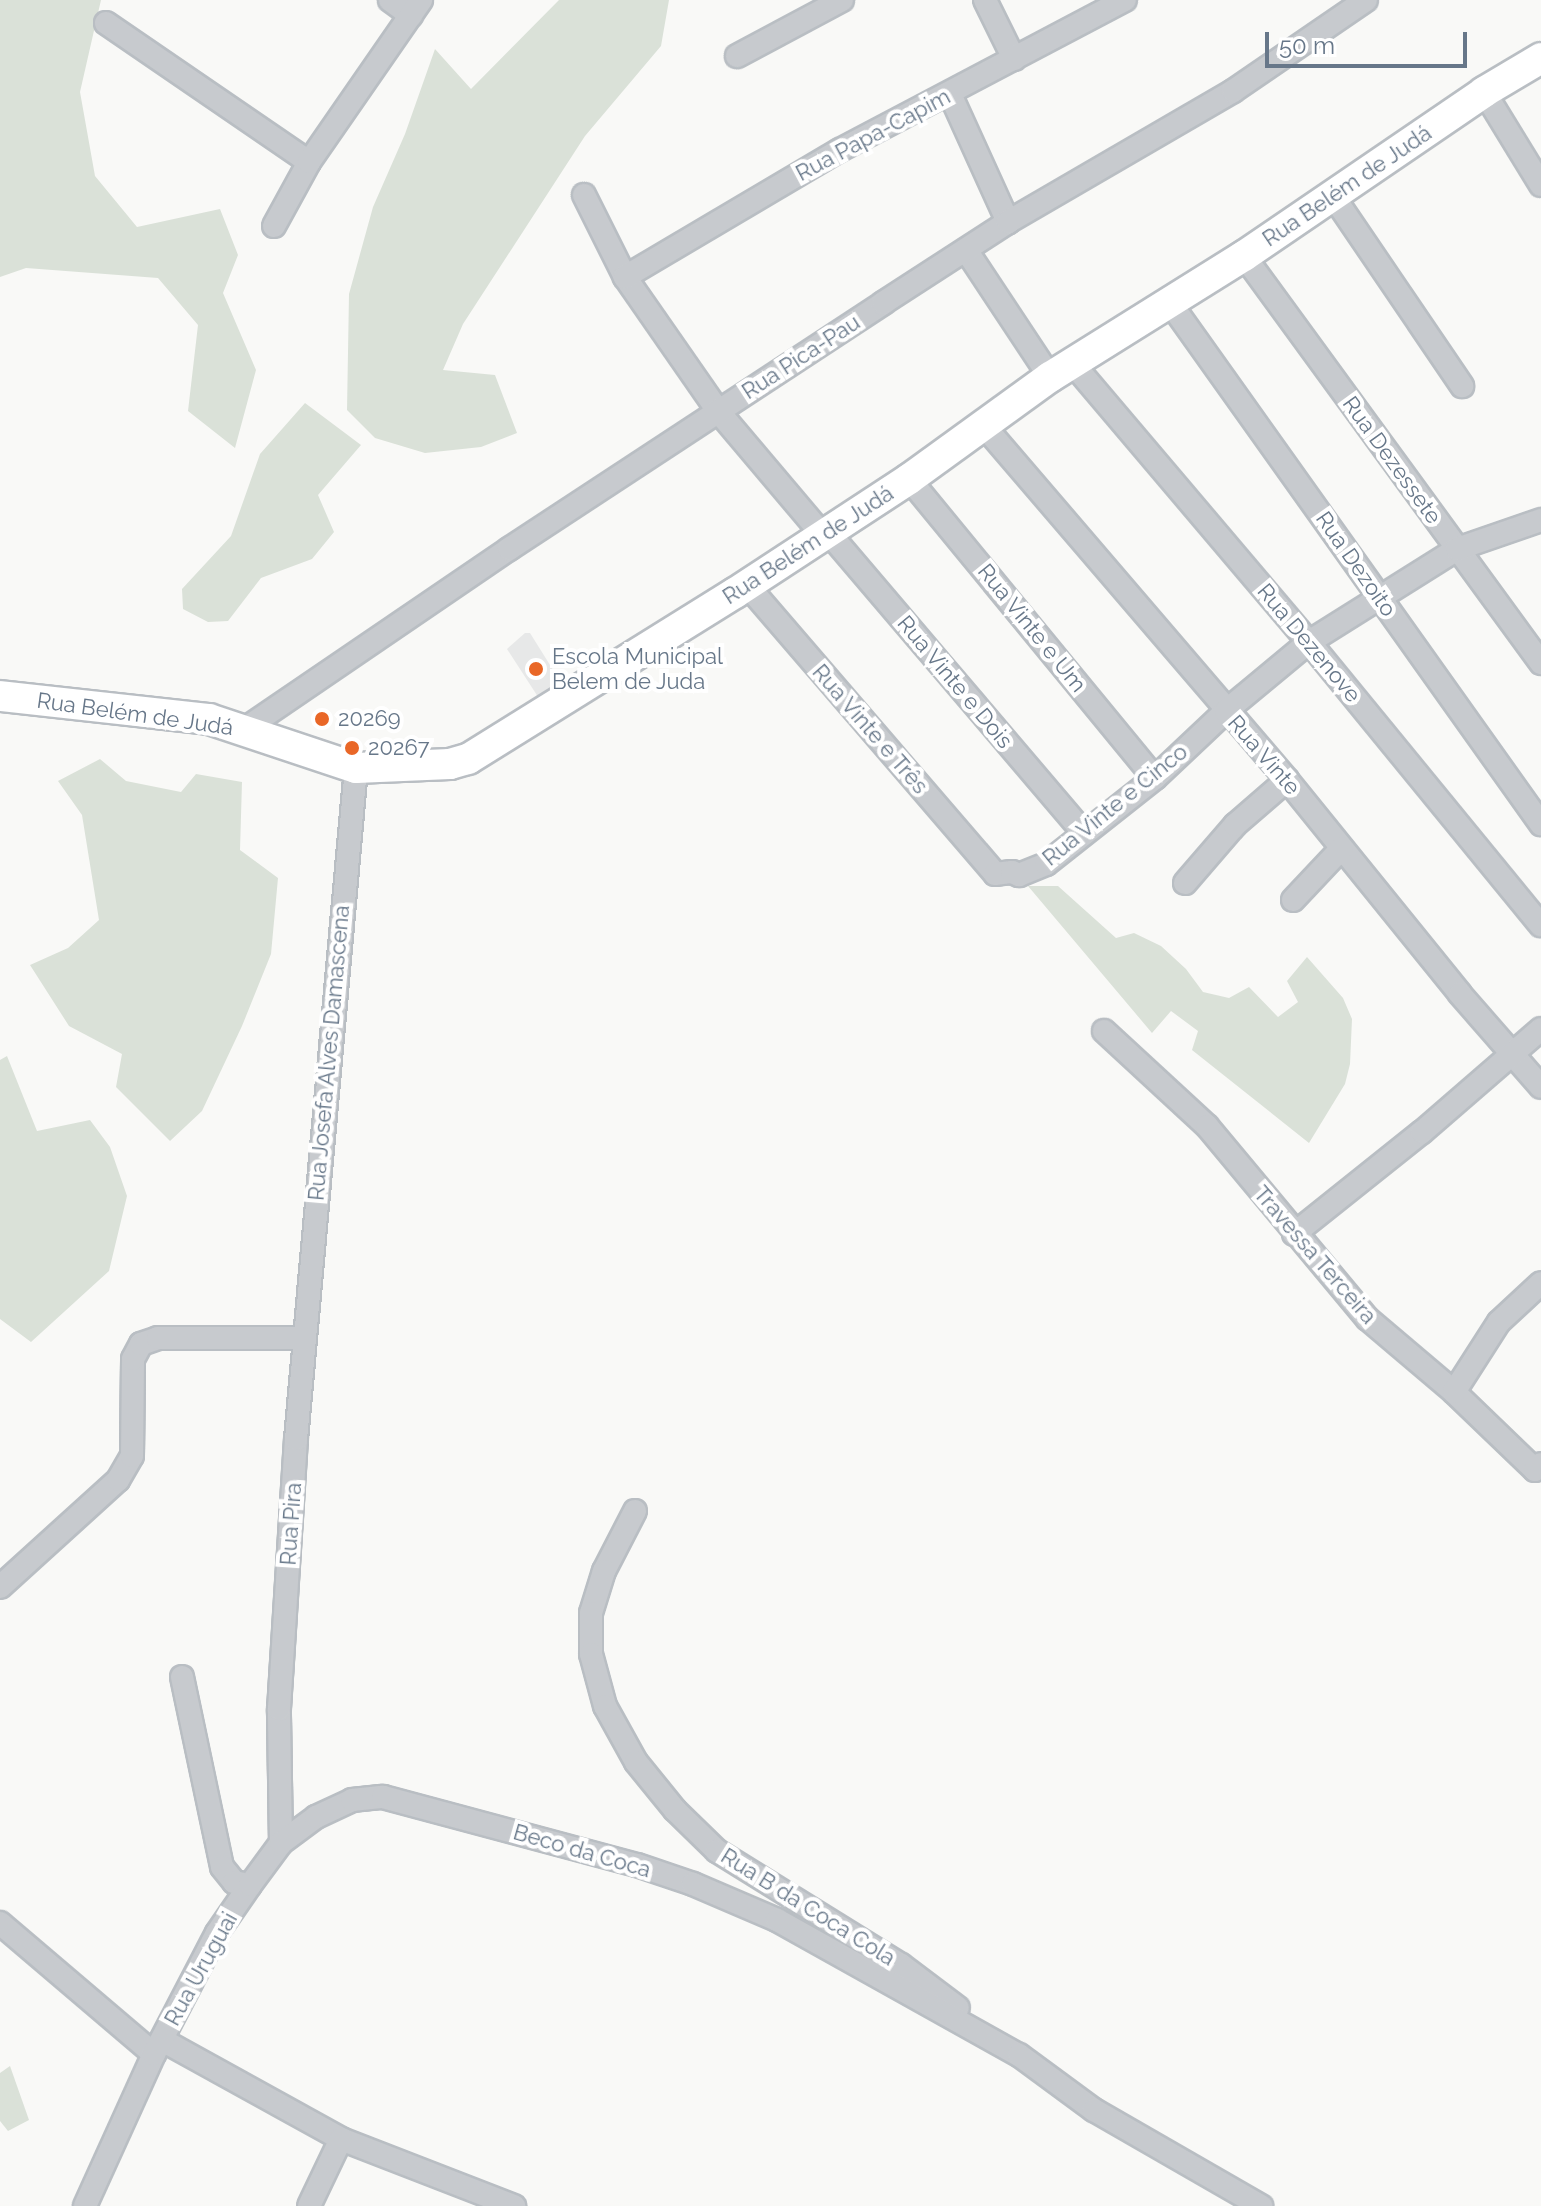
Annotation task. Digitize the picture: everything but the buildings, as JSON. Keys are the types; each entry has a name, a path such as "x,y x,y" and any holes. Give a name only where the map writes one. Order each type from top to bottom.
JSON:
{"street":[{"path":"274,226 309,162 416,8 390,0"},
{"path":"737,56 842,0"},
{"path":"985,0 1014,59"},
{"name":"Rua Papa-Capim","path":"625,277 840,150 1125,0"},
{"name":"Rua Pica-Pau","path":"245,729 718,411 1008,222 1233,91 1366,0"},
{"path":"106,23 309,162"},
{"name":"Rua Belém de Judá","path":"0,696 209,719 356,768 450,764 468,759 909,479 1062,371 1244,256 1484,92 1541,58"},
{"path":"1484,92 1541,185"},
{"path":"950,94 1008,222"},
{"path":"584,195 625,277 718,411 824,532"},
{"path":"1333,196 1462,386"},
{"name":"Rua Dezenove","path":"966,250 1062,371 1309,642 1541,925"},
{"name":"Rua Dezessete","path":"1244,256 1541,663"},
{"name":"Rua Dezoito","path":"1170,303 1541,824"},
{"name":"Rua Vinte","path":"984,426 1287,780 1541,1087"},
{"name":"Rua Vinte e Um","path":"909,479 1155,778"},
{"name":"Rua Vinte e Cinco","path":"995,874 1032,872 1155,778 1226,711 1309,642 1378,596 1457,549 1541,520"},
{"name":"Rua Vinte e Dois","path":"824,532 1084,833"},
{"name":"Rua Vinte e Três","path":"746,584 995,874"},
{"name":"Rua Josefa Alves Damascena","path":"304,1338 356,768"},
{"path":"1185,883 1235,825 1287,780"},
{"path":"1293,900 1342,848"},
{"path":"1294,1234 1422,1132 1541,1029"},
{"name":"Travessa Terceira","path":"1104,1031 1207,1126 1368,1319 1538,1467"},
{"path":"1454,1392 1499,1322 1541,1283"},
{"path":"0,1587 118,1480 132,1456 133,1359 141,1344 158,1338 304,1338"},
{"name":"Rua Pira","path":"281,1843 279,1709 304,1338"},
{"name":"Rua B da Coca Cola","path":"635,1511 604,1571 591,1613 591,1654 605,1706 636,1762 675,1810 717,1851 901,1965 1094,2110 1261,2206"},
{"path":"182,1677 222,1867 234,1882 250,1885"},
{"name":"Rua Uruguai","path":"85,2206 158,2047 217,1933 250,1885 281,1843 334,1807 352,1800 383,1797"},
{"name":"Beco da Coca","path":"383,1797 637,1865 693,1884 777,1920"},
{"name":"Rua B da Coca Cola","path":"777,1920 1019,2055"},
{"path":"0,1923 158,2047 341,2139 514,2206"},
{"path":"309,2206 341,2139"}],"shaded area":[{"path":"0,0 101,0 80,92 95,176 137,227 220,209 238,255 223,293 256,370 235,448 188,411 198,325 158,278 26,268 0,277"},
{"path":"559,0 669,0 661,46 585,136 463,324 443,370 495,375 517,433 481,447 425,453 375,438 347,410 349,294 373,207 405,134 435,49 471,89"},
{"path":"305,403 361,445 318,495 334,532 312,559 261,578 228,621 208,622 183,609 182,589 231,536 260,454"},
{"name":"Escola Municipal Belem de Juda","path":"525,633 530,633 565,689 542,703 507,649"},
{"path":"100,759 126,781 181,792 196,774 242,782 240,850 278,878 271,954 242,1026 202,1111 170,1141 116,1087 122,1054 69,1026 30,965 68,948 99,920 82,815 58,781"},
{"path":"1028,886 1058,886 1116,938 1134,933 1161,946 1186,969 1203,992 1229,998 1249,987 1278,1017 1298,1002 1287,981 1307,957 1343,998 1352,1019 1350,1064 1345,1084 1309,1143 1192,1050 1198,1031 1171,1011 1152,1033"},
{"path":"7,1056 37,1131 90,1120 110,1147 127,1196 109,1271 31,1342 0,1319 0,1060"},
{"path":"10,2066 29,2120 8,2131 0,2121 0,2073"}],"place":[{"name":"Escola Municipal Belem de Juda","path":"536,669"},
{"name":"20269","path":"322,719"},
{"name":"20267","path":"352,748"}]}
